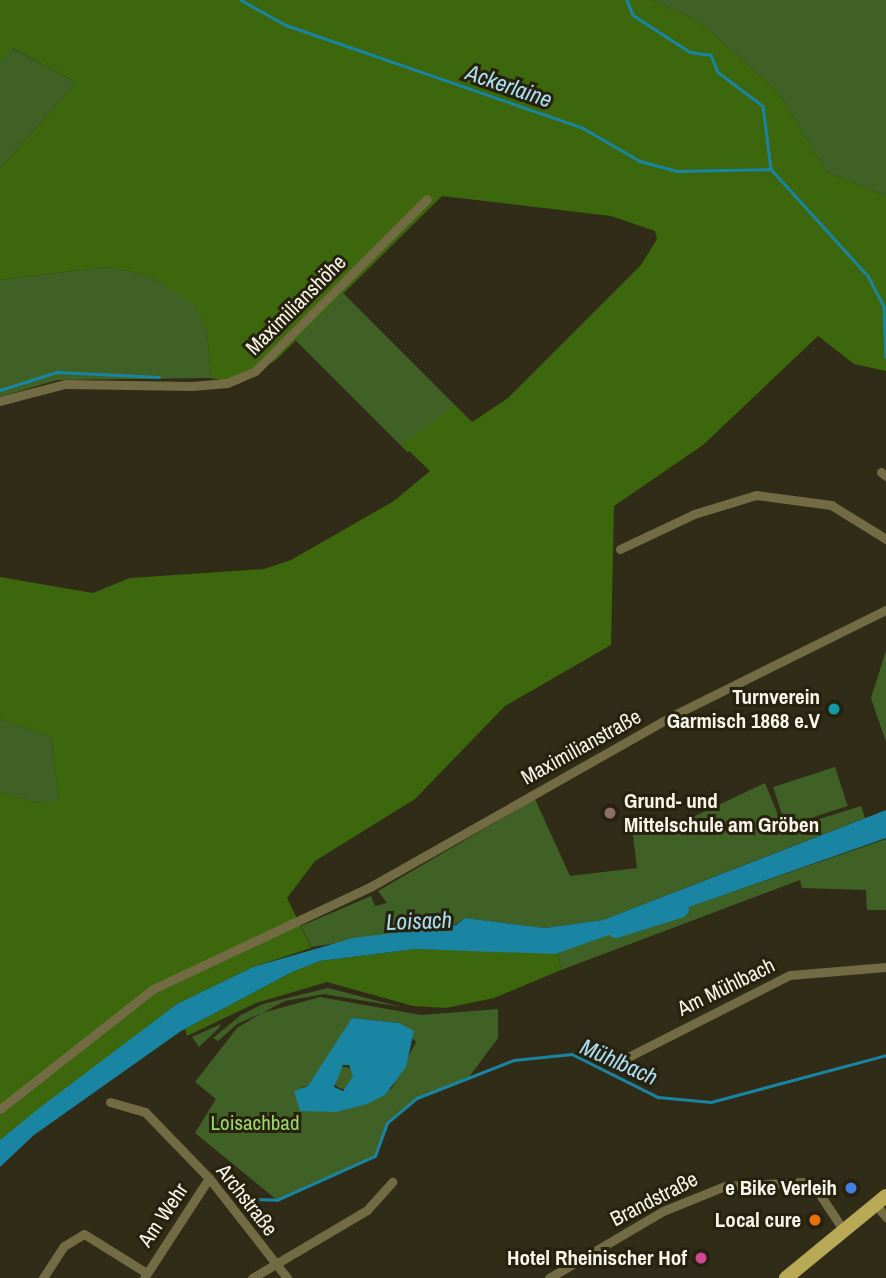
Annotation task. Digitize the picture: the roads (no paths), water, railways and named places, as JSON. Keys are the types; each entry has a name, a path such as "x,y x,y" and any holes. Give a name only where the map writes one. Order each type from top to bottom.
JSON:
{"main road":[{"path":"786,1278 881,1201"}],"street":[{"name":"Maximilianshöhe","path":"0,401 65,384 192,386 227,383 255,371 427,199"},
{"path":"621,549 694,514 756,495 831,505 886,539"},
{"name":"Maximilianstraße","path":"0,1109 153,989 335,905 673,716 886,610"},
{"name":"Am Mühlbach","path":"630,1056 790,975 886,967"},
{"name":"Archstraße","path":"110,1102 145,1112 209,1178 287,1278"},
{"name":"Am Wehr","path":"43,1278 64,1246 83,1234 145,1275 209,1178"},
{"path":"252,1278 273,1261 367,1210 392,1182"},
{"name":"Brandstraße","path":"549,1278 663,1210 725,1185 803,1182 815,1187 844,1231"},
{"path":"881,1201 886,1217"}],"water":[{"path":"886,810 886,838 555,954 415,949 320,961 292,972 181,1031 34,1135 0,1167 0,1140 38,1109 177,1004 253,967 353,938 456,925 465,918 545,928 603,920"},
{"path":"352,1018 399,1023 414,1031 406,1067 385,1095 367,1104 336,1112 300,1111 294,1091 308,1086","holes":["343,1065 349,1065 353,1076 343,1091 334,1087"]}],"waterway":[{"name":"Ackerlaine","path":"241,0 286,25 583,128 640,161 677,171 771,169"},
{"path":"627,0 633,15 690,52 711,55 718,72 763,106 771,169 868,276 884,306 886,357"},
{"path":"0,390 57,372 159,377"},
{"name":"Loisach","path":"616,929 680,909"},
{"name":"Mühlbach","path":"254,1199 277,1200 375,1156 387,1123 417,1098 514,1060 572,1054 658,1097 711,1102 886,1055"}],"place":[{"name":"Turnverein Garmisch 1868 e.V","path":"834,709"},
{"name":"Grund- und Mittelschule am Gröben","path":"610,813"},
{"name":"e Bike Verleih","path":"851,1188"},
{"name":"Local cure","path":"815,1220"},
{"name":"Hotel Rheinischer Hof","path":"701,1258"}],"park label":[{"name":"Loisachbad","path":"255,1123"}]}
